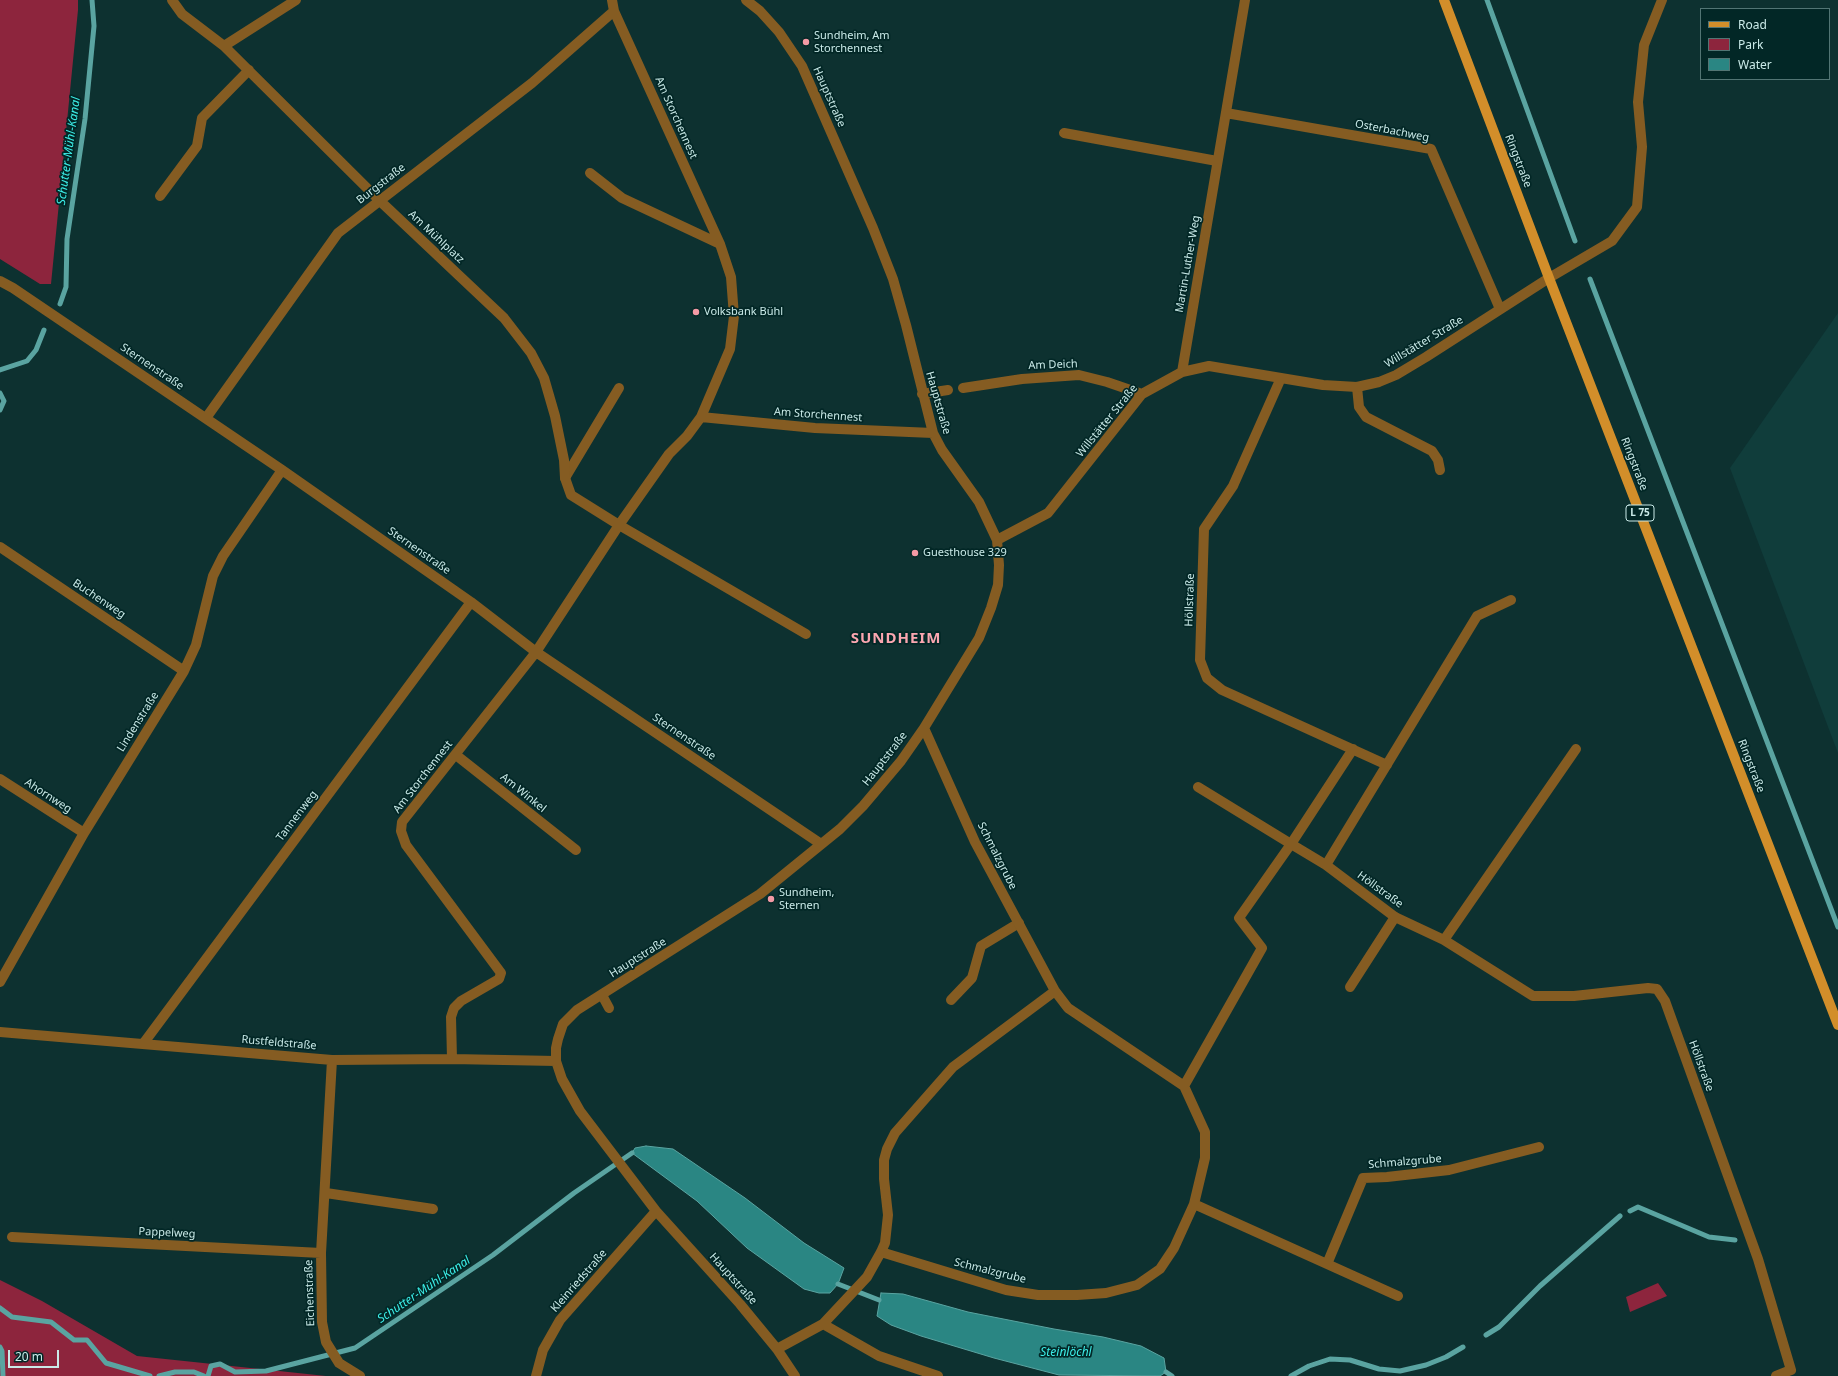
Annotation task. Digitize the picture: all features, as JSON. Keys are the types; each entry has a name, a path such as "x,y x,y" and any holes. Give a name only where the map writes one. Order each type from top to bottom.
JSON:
{"main road":[{"name":"Ringstraße","path":"1444,0 1549,278 1838,1025"}],"street":[{"name":"Am Mühlplatz","path":"172,0 182,14 224,46 379,200 504,318 531,353 544,378 553,409 564,460 565,478 571,495 619,525"},
{"path":"224,46 296,0"},
{"name":"Am Storchennest","path":"452,1059 451,1018 454,1008 462,1001 499,979 501,973 497,965 406,845 400,831 402,822 536,652 619,525 669,454 687,436 701,417 730,349 734,316 731,277 720,244 614,11 612,0"},
{"name":"Hauptstraße","path":"746,0 760,11 779,32 802,66 873,228 893,279 933,433 942,450 979,502 996,540 998,585 979,638 924,728 901,761 863,806 840,829 760,894 577,1010 563,1024 556,1048 556,1061 562,1080 580,1111 656,1211 740,1304 777,1349 795,1376"},
{"name":"Martin-Luther-Weg","path":"1182,372 1245,0"},
{"name":"Willstätter Straße","path":"996,540 1048,513 1142,394 1182,372 1209,366 1323,385 1357,387 1379,382 1396,375 1549,278 1612,242 1637,207 1642,147 1638,102 1644,45 1662,0"},
{"name":"Burgstraße","path":"206,418 338,233 532,83 614,11"},
{"path":"160,196 198,146 202,118 249,70"},
{"name":"Osterbachweg","path":"1226,112 1431,149 1500,309"},
{"path":"1064,133 1217,161"},
{"path":"590,173 622,198 720,244"},
{"name":"Sternenstraße","path":"0,281 13,288 282,470 471,602 536,652 821,844"},
{"name":"Am Deich","path":"964,388 1022,379 1079,375 1107,382 1142,394"},
{"name":"Höllstraße","path":"1281,378 1233,486 1204,529 1200,660 1207,678 1222,690 1388,765"},
{"path":"1357,387 1359,407 1366,417 1432,451 1438,460 1440,470"},
{"path":"565,478 619,388"},
{"path":"922,394 948,390"},
{"name":"Am Storchennest","path":"701,417 815,428 933,433"},
{"name":"Lindenstraße","path":"0,982 84,833 184,671 196,646 213,576 220,563 282,470"},
{"path":"619,525 806,634"},
{"name":"Buchenweg","path":"0,547 184,671"},
{"path":"1326,865 1477,616 1511,600"},
{"name":"Tannenweg","path":"143,1044 471,602"},
{"name":"Schmalzgrube","path":"880,1252 1006,1290 1038,1295 1106,1293 1137,1284 1160,1269 1174,1248 1194,1204 1206,1158 1205,1132 1184,1086 1068,1008 1055,991 975,842 924,728"},
{"path":"1184,1086 1262,948 1239,918 1291,844 1353,749"},
{"path":"1444,940 1576,749"},
{"name":"Am Winkel","path":"456,755 576,850"},
{"name":"Ahornweg","path":"0,780 84,833"},
{"name":"Höllstraße","path":"1198,787 1326,865 1395,917 1444,940 1533,996 1574,996 1648,988 1657,989 1665,1001 1758,1259 1791,1370 1776,1376"},
{"path":"1350,987 1395,917"},
{"path":"951,1000 972,978 981,946 1019,923"},
{"path":"777,1349 823,1324 867,1277 886,1243 888,1215 884,1179 884,1160 887,1149 895,1133 953,1067 1055,991"},
{"path":"602,995 609,1008"},
{"name":"Rustfeldstraße","path":"0,1032 332,1060 452,1059 556,1061"},
{"name":"Eichenstraße","path":"332,1060 326,1193 321,1253 322,1322 326,1342 339,1363 360,1376"},
{"name":"Schmalzgrube","path":"1327,1264 1363,1178 1387,1177 1449,1170 1539,1147"},
{"path":"326,1193 433,1209"},
{"path":"1194,1204 1398,1296"},
{"name":"Kleinriedstraße","path":"536,1376 543,1350 560,1320 656,1211"},
{"name":"Pappelweg","path":"12,1237 321,1253"},
{"path":"823,1324 879,1356 938,1376"}],"shaded area":[{"path":"1838,313 1838,753 1730,468"}],"green space":[{"path":"0,0 78,0 51,284 40,284 0,259"},
{"path":"0,1280 42,1301 137,1356 326,1376 0,1376"},
{"path":"1658,1283 1667,1296 1630,1312 1626,1297"}],"water":[{"path":"646,1146 673,1149 745,1198 804,1243 844,1268 838,1284 830,1293 819,1293 804,1289 747,1248 697,1201 632,1153 635,1148"},
{"name":"Steinlöchl","path":"881,1293 903,1294 968,1312 1103,1337 1141,1346 1164,1358 1166,1372 1160,1376 1059,1375 994,1358 921,1336 891,1325 877,1316"}],"waterway":[{"name":"Schutter-Mühl-Kanal","path":"60,304 66,287 67,239 85,119 94,26 92,0"},
{"path":"1487,0 1575,241"},
{"path":"1590,279 1838,927"},
{"name":"Schutter-Mühl-Kanal","path":"0,370 27,361 36,350 44,330"},
{"name":"Schutter-Mühl-Kanal","path":"0,393 4,401 0,410"},
{"name":"Schutter-Mühl-Kanal","path":"208,1376 211,1366 220,1364 235,1372 266,1371 355,1348 493,1255 574,1193 632,1153"},
{"path":"1630,1211 1638,1207 1709,1237 1735,1240"},
{"path":"1486,1335 1499,1327 1540,1286 1620,1216"},
{"path":"838,1284 879,1300"},
{"name":"Schutter-Mühl-Kanal","path":"0,1308 12,1317 51,1322 74,1340 87,1340 106,1363 150,1376"},
{"path":"0,1347 2,1351 3,1376"},
{"path":"1291,1376 1309,1366 1330,1359 1350,1360 1379,1369 1400,1371 1426,1365 1446,1357 1463,1347"},
{"name":"Schutter-Mühl-Kanal","path":"159,1376 175,1372 194,1372 204,1376"},
{"path":"1166,1372 1172,1376"}],"place":[{"name":"Sundheim, Am Storchennest","path":"806,42"},
{"name":"Volksbank Bühl","path":"696,312"},
{"name":"Guesthouse 329","path":"915,553"},
{"name":"Sundheim, Sternen","path":"771,899"}],"district":[{"name":"SUNDHEIM","path":"896,639"}]}
